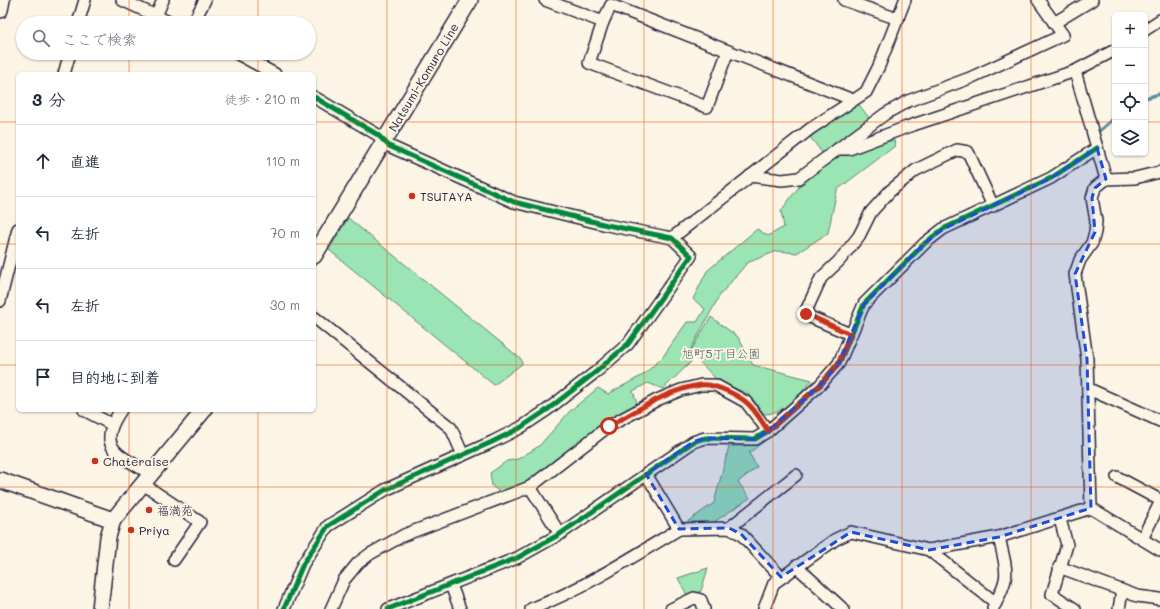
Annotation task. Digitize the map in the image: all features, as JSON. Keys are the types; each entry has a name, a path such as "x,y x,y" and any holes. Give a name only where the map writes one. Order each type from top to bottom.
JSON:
{"main road":[{"path":"0,10 2,0"},
{"name":"Natsumi-Komuro Line","path":"316,253 470,0"},
{"path":"100,609 108,537 113,520 202,412"},
{"path":"0,480 113,520"}],"street":[{"path":"80,16 85,0"},
{"path":"122,0 156,16 163,0"},
{"path":"197,16 205,0"},
{"path":"545,0 603,22"},
{"path":"844,0 898,19"},
{"path":"672,238 810,130 866,92 879,66 905,0"},
{"path":"750,176 782,180 799,178 885,114 908,101 970,78 1063,35 1038,0"},
{"path":"1054,23 1092,0"},
{"path":"728,51 707,107 588,63 611,5 853,100"},
{"path":"1148,28 1160,20"},
{"path":"837,149 849,149 908,127 1075,71 1112,52"},
{"path":"65,72 68,60"},
{"path":"249,60 271,72"},
{"path":"1075,71 1106,179"},
{"path":"284,609 303,564 328,526 385,490 463,455 525,424 597,371 628,344 691,256 672,238 607,225 514,202 389,146 378,135 316,98"},
{"path":"392,608 518,558 560,534 693,442 705,438 755,439 768,431 820,385 839,363 864,304 925,243 942,229 1051,178 1098,148"},
{"path":"850,334 810,317 806,314 806,311 821,278 839,261 859,236 871,212 890,191 916,170 957,150 968,152 993,206"},
{"path":"1090,508 1087,359 1075,274 1080,260 1092,243 1095,232 1096,220 1092,198 1095,188 1106,179 1135,178 1160,172"},
{"path":"0,301 14,260 16,244"},
{"path":"316,319 451,428 463,455"},
{"path":"331,609 344,580 358,563 382,547 404,535 530,487 609,426 657,400 681,390 701,385 715,385 746,402 768,431"},
{"path":"1088,391 1091,390 1160,421"},
{"path":"88,412 111,424"},
{"path":"120,412 111,424 109,439 114,452 200,522 174,560"},
{"path":"646,474 679,529"},
{"path":"729,528 796,475"},
{"path":"1116,477 1160,500"},
{"path":"530,487 560,534"},
{"path":"1142,539 1160,504"},
{"path":"764,609 774,583 796,566 843,535 851,532 929,550 999,537 1060,519 1090,508"},
{"path":"1090,508 1160,550"},
{"path":"1060,519 1067,545 1052,594 1075,609"},
{"path":"531,609 555,605 679,529 729,528 741,534 781,577"},
{"path":"929,550 994,606 1004,588 1007,575 999,537"},
{"path":"796,566 843,609"},
{"path":"1060,567 1136,596 1160,599"},
{"path":"451,585 460,609"},
{"path":"1119,609 1122,591"},
{"path":"671,609 694,598 702,600 704,609"}],"highlighted area":[{"path":"1097,148 1106,179 1095,188 1092,198 1095,232 1075,274 1087,359 1091,508 999,537 929,550 851,532 781,577 741,534 729,528 679,529 646,474 693,442 705,438 755,439 768,431 820,385 839,363 864,304 925,243 943,229 1051,178"}],"green space":[{"path":"857,102 870,119 823,154 810,137"},
{"path":"894,140 895,146 837,190 828,233 797,253 777,251 747,263 720,295 688,354 691,362 663,389 648,383 633,391 638,406 533,481 501,493 492,486 490,473 507,461 518,459 539,446 571,410 598,388 608,394 643,375 662,358 687,322 697,322 705,309 693,299 707,271 757,229 768,236 784,227 781,211 806,178 822,164 830,158 846,151"},
{"path":"348,218 521,359 522,364 494,385 329,250"},
{"name":"旭町5丁目公園","path":"711,317 738,337 753,365 812,380 791,403 778,411 764,414 750,395 718,381 690,352"},
{"path":"767,439 749,453 757,467 738,482 750,498 714,522 684,524 714,503 729,446 744,446"},
{"path":"708,568 701,591 688,597 678,578"}],"waterway":[{"path":"1148,97 1160,94"},
{"path":"1099,131 1112,120"}],"cycle path":[{"path":"284,609 303,564 328,526 385,490 492,442 520,428 547,410 597,371 628,344 691,256 672,238 607,225 514,202 389,146 378,135 316,98"},
{"path":"388,609 517,558 560,534 693,442 705,438 755,439 768,431 820,385 839,363 864,304 925,243 943,229 1051,178 1097,148"}],"place":[{"name":"TSUTAYA","path":"412,196"},
{"name":"Chateraise","path":"95,461"},
{"name":"福満苑","path":"149,510"},
{"name":"Priya","path":"131,530"}],"route":[{"path":"609,426 657,400 681,390 701,385 715,385 746,402 768,431 820,385 839,363 850,334 806,314"}]}
